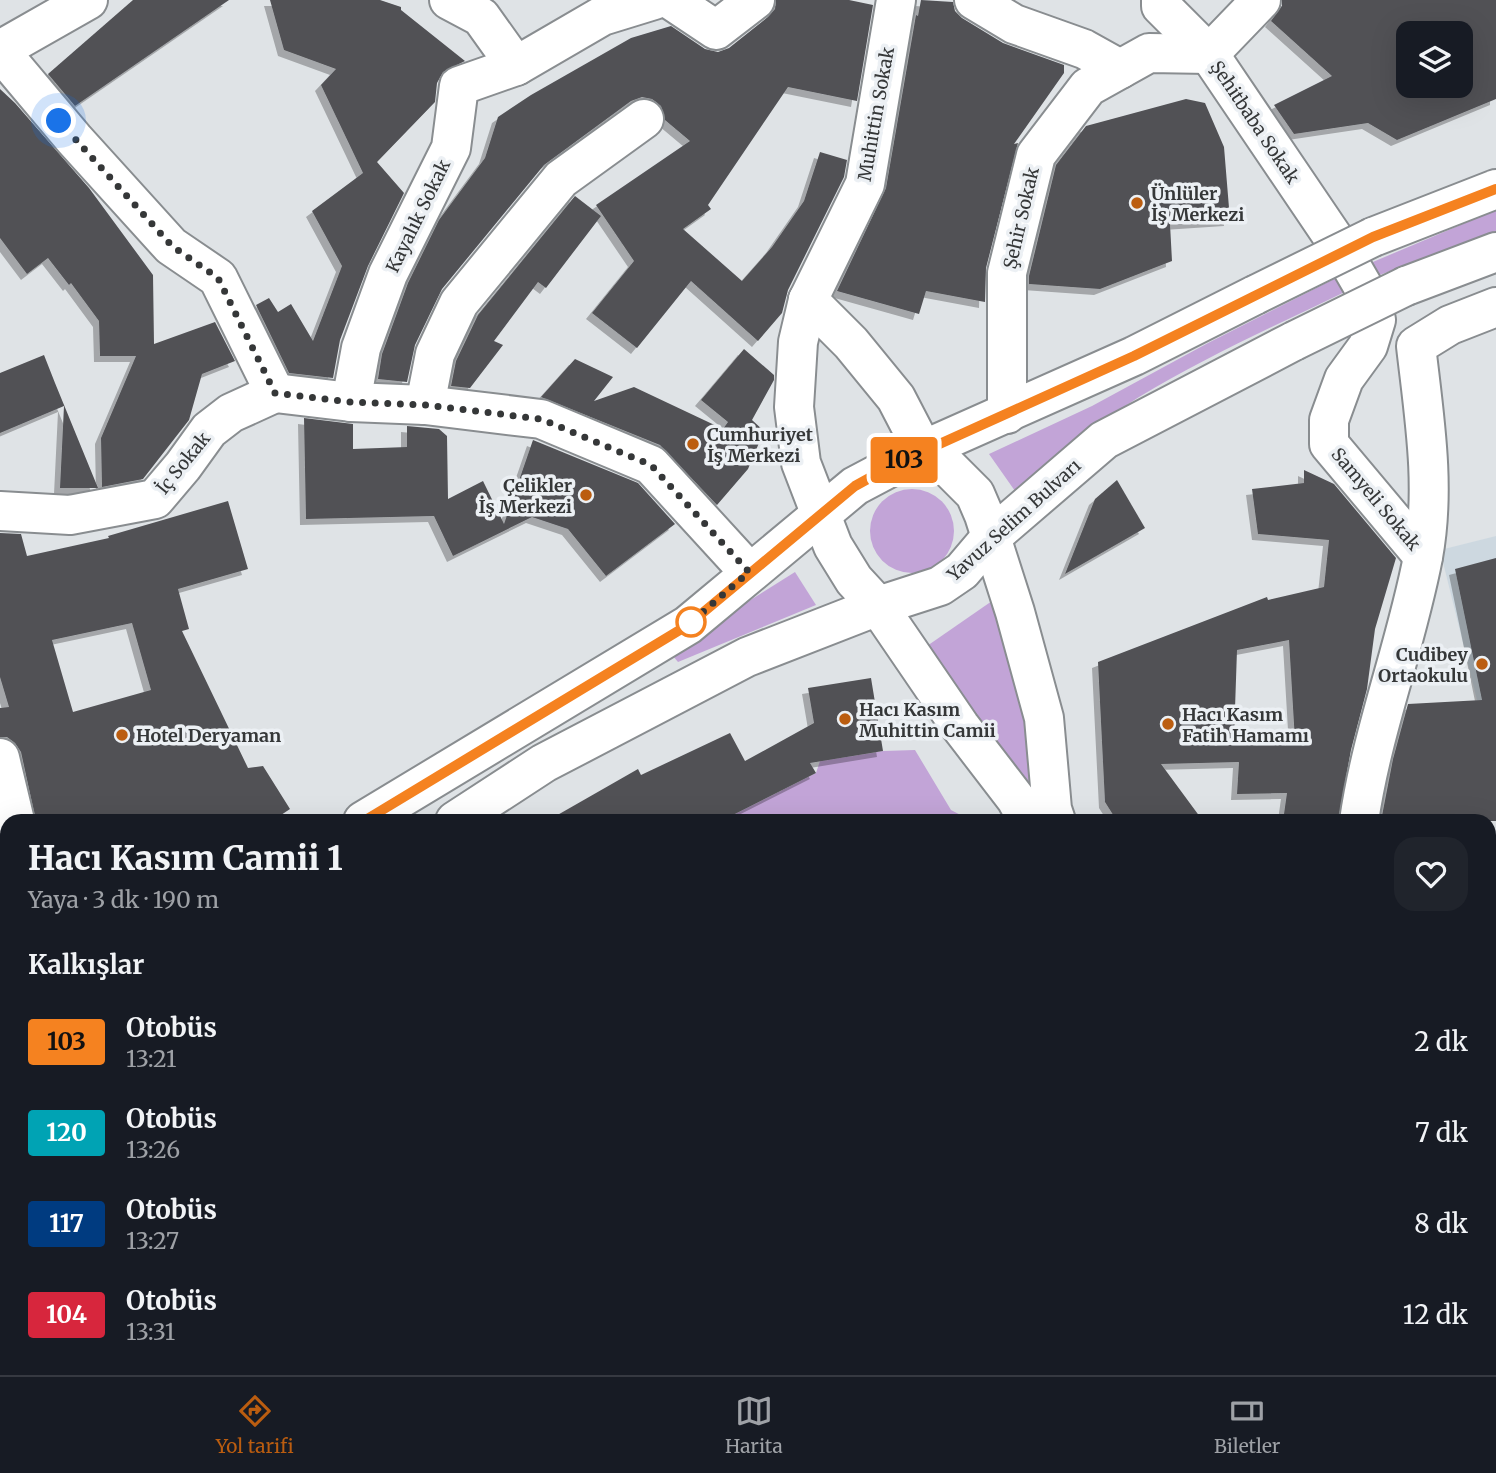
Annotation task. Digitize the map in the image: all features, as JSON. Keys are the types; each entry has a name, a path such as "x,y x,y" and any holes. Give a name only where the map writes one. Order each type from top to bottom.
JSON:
{"street":[{"path":"88,0 0,50 74,139 172,246 218,278 275,393 351,402 425,405 541,419 651,465 749,572"},
{"path":"449,0 481,17 516,66 601,16 654,0"},
{"path":"671,0 716,30 755,0"},
{"name":"Muhittin Sokak","path":"822,516 800,463 794,407 798,342 808,300 865,184 896,0"},
{"path":"974,0 1014,24 1084,49 1120,69"},
{"name":"Şehitbaba Sokak","path":"1161,0 1161,6 1209,54 1358,244"},
{"path":"1209,54 1261,0"},
{"name":"Şehir Sokak","path":"1007,414 1007,273 1036,155 1088,87 1149,53 1209,54"},
{"name":"Kayalık Sokak","path":"351,402 361,348 388,274 451,148 459,86 516,66"},
{"path":"425,405 435,354 459,303 561,179 644,119"},
{"path":"375,814 688,625 855,486 923,450 1134,356 1358,244 1496,189"},
{"name":"Samyeli Sokak","path":"1358,244 1376,320 1368,346 1344,379 1329,420 1329,444 1423,556"},
{"name":"Yavuz Selim Bulvarı","path":"466,814 544,763 747,657 878,606 940,586 962,571 990,538 1104,440 1406,286 1496,252"},
{"path":"808,300 851,343 896,398 923,450 948,467 975,494 1015,612 1044,718 1040,814"},
{"path":"1360,814 1366,776 1423,556 1430,483 1416,346 1450,325 1496,307"},
{"name":"İç Sokak","path":"0,511 70,515 155,499 209,430 231,413 275,393"},
{"path":"822,516 833,546 854,580 878,606 960,726 1016,799 1036,814"},
{"path":"0,758 13,814"}],"shaded area":[{"path":"1496,210 1496,231 1369,279 1361,267"},
{"path":"1344,274 1353,288 1218,354 1139,397 1091,430 1015,491 989,454 1092,406"},
{"path":"912,489 928,492 942,501 951,515 954,531 951,547 942,561 928,570 912,573 896,570 882,561 873,547 870,531 873,515 882,501 896,492"},
{"name":"Cudibey Ortaokulu","path":"1496,536 1496,777 1440,550"},
{"path":"795,572 816,605 678,662 673,656 741,606"},
{"path":"992,601 1021,684 1036,801 927,646"},
{"path":"915,750 951,810 959,814 735,814 816,773 820,761 883,751"}],"building":[{"path":"133,0 229,0 75,106 48,74"},
{"path":"270,0 380,0 401,7 401,10 465,61 443,72 437,83 435,102 377,162 404,193 368,266 340,340 333,378 289,373 256,305 269,298 278,312 291,304 313,341 342,266 312,211 363,173 321,85 336,69 284,50"},
{"path":"776,0 849,0 873,5 857,101 788,87 708,205 711,209 683,229 742,281 772,247 804,201 820,152 847,160 844,177 788,290 782,313 758,341 691,281 637,348 592,313 634,261 596,205 690,141 665,120 661,106 652,99 642,97 631,101 544,165 442,289 415,345 407,382 378,379 382,354 408,283 439,220 485,158 498,117 631,38 671,26 705,49 718,52 729,48 768,17 775,9"},
{"path":"921,0 953,2 955,11 962,18 1003,43 1064,65 1064,73 1014,144 1018,143 986,268 985,302 926,291 919,314 837,291 886,188 916,15 918,16"},
{"path":"1282,0 1496,0 1496,99 1397,140 1368,123 1294,134 1274,105 1332,76 1271,21 1282,6"},
{"path":"0,89 89,188 153,275 154,344 215,322 235,361 202,374 189,420 143,479 102,487 101,438 136,356 100,356 99,321 71,283 69,285 48,258 27,274 0,238"},
{"path":"1186,99 1205,103 1224,147 1230,220 1170,224 1172,261 1100,289 1029,284 1056,165 1086,126"},
{"path":"575,196 601,216 546,288 538,282 494,341 503,345 470,388 451,386 456,361 478,315"},
{"name":"Cumhuriyet İş Merkezi","path":"744,349 774,375 774,380 752,420 764,431 748,469 717,505 660,445 541,397 575,359 613,377 594,401 634,387 723,429 728,422 701,400"},
{"path":"44,355 98,488 60,488 64,406 0,433 0,373"},
{"path":"304,418 353,424 353,449 407,447 407,426 439,429 447,436 448,499 483,481 504,524 533,440 638,483 675,524 606,576 568,529 532,517 453,556 434,516 306,519"},
{"path":"1304,470 1334,484 1396,558 1375,629 1367,689 1351,750 1339,814 1284,814 1287,793 1237,794 1239,762 1161,764 1198,814 1113,814 1105,802 1098,662 1267,597 1268,600 1324,587 1329,540 1258,534 1252,489 1304,483","holes":["1289,640 1295,741 1234,738 1237,650"]},
{"path":"1117,480 1145,528 1065,574 1095,499"},
{"path":"228,501 248,569 178,589 189,629 182,631 248,768 263,766 290,809 282,814 34,814 21,752 7,737 0,737 0,708 9,707 0,677 0,533 21,534 27,556 109,538 108,536","holes":["132,623 151,690 73,712 52,640"]},
{"path":"1496,558 1496,814 1382,814 1393,759 1408,704 1482,700 1455,569"},
{"path":"871,678 883,751 810,763 816,773 735,814 559,814 638,769 641,775 730,733 745,761 814,723 808,688"}],"bus line":[{"name":"103","path":"376,814 688,625 855,486 923,450 1134,356 1373,237 1496,189"}],"place":[{"name":"Ünlüler İş Merkezi","path":"1137,203"},
{"name":"Cumhuriyet İş Merkezi","path":"693,444"},
{"name":"Çelikler İş Merkezi","path":"586,495"},
{"name":"Cudibey Ortaokulu","path":"1482,664"},
{"name":"Hacı Kasım Muhittin Camii","path":"845,719"},
{"name":"Hacı Kasım Fatih Hamamı","path":"1168,724"},
{"name":"Hotel Deryaman","path":"122,735"}],"route":[{"path":"59,121 172,246 218,278 275,393 351,402 425,405 541,419 651,465 749,572 688,625 691,622"}]}
